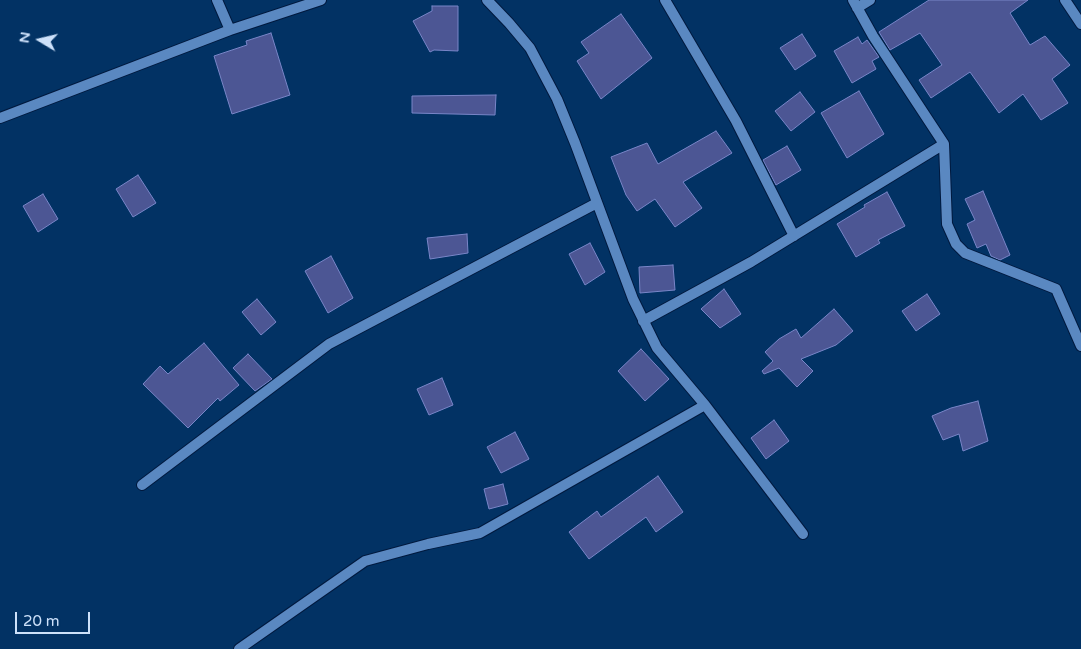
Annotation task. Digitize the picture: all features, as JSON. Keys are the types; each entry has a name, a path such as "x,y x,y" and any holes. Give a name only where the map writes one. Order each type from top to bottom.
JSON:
{"street":[{"path":"217,0 230,30"},
{"path":"0,118 230,30 321,0"},
{"path":"486,0 530,48 557,99 633,299 657,348 705,405 803,534"},
{"path":"665,0 736,121 794,236"},
{"path":"870,0 855,4 873,36 944,144 947,224 956,244 965,253 1056,289 1081,346"},
{"path":"1065,0 1081,24"},
{"path":"643,321 727,276 944,144"},
{"path":"142,485 329,344 597,203"},
{"path":"238,649 365,561 428,544 480,533 705,405"}],"building":[{"path":"929,0 1028,0 1010,13 1030,45 1045,36 1070,65 1052,79 1068,103 1041,120 1023,94 999,113 970,72 931,98 919,80 942,65 920,33 890,50 879,32"},
{"path":"432,6 458,6 458,51 434,50 430,52 413,21 432,11"},
{"path":"621,14 652,58 601,99 577,61 589,53 581,42"},
{"path":"271,33 290,95 232,114 214,56 247,45 246,41"},
{"path":"802,34 816,56 795,70 780,48"},
{"path":"858,37 862,44 867,40 879,57 872,61 876,69 852,83 834,51"},
{"path":"859,91 884,134 847,158 821,113"},
{"path":"800,92 815,112 791,131 775,111"},
{"path":"496,95 495,115 412,113 412,96"},
{"path":"716,131 732,153 683,182 702,208 675,227 655,199 637,211 626,195 611,157 647,143 658,164"},
{"path":"787,146 801,170 776,185 763,160"},
{"path":"138,175 156,203 133,217 116,189"},
{"path":"983,191 1010,255 1000,260 991,256 986,244 977,248 967,224 975,220 965,199"},
{"path":"887,192 905,226 878,240 880,243 856,257 837,224"},
{"path":"43,194 58,219 38,232 23,206"},
{"path":"467,234 468,253 430,259 427,238"},
{"path":"590,243 605,272 585,285 569,254"},
{"path":"331,256 353,298 328,313 305,271"},
{"path":"673,265 675,290 640,293 639,267"},
{"path":"724,289 741,314 720,328 701,309"},
{"path":"927,294 940,314 916,331 902,311"},
{"path":"257,299 276,322 261,335 242,312"},
{"path":"834,309 853,331 836,345 801,359 813,371 797,387 779,368 764,374 762,371 773,361 765,352 779,339 796,329 801,338"},
{"path":"204,343 239,385 220,401 218,398 188,428 143,384 160,366 168,374"},
{"path":"641,349 669,379 645,401 618,371"},
{"path":"248,354 272,379 255,391 233,368"},
{"path":"442,378 453,405 429,415 417,389"},
{"path":"978,401 988,441 963,451 959,434 943,440 932,416 951,408"},
{"path":"774,420 789,441 766,459 751,438"},
{"path":"515,432 529,459 501,473 487,447"},
{"path":"658,476 683,512 656,532 646,517 589,559 569,532 597,511 601,517"},
{"path":"503,484 508,504 489,509 484,489"}]}
